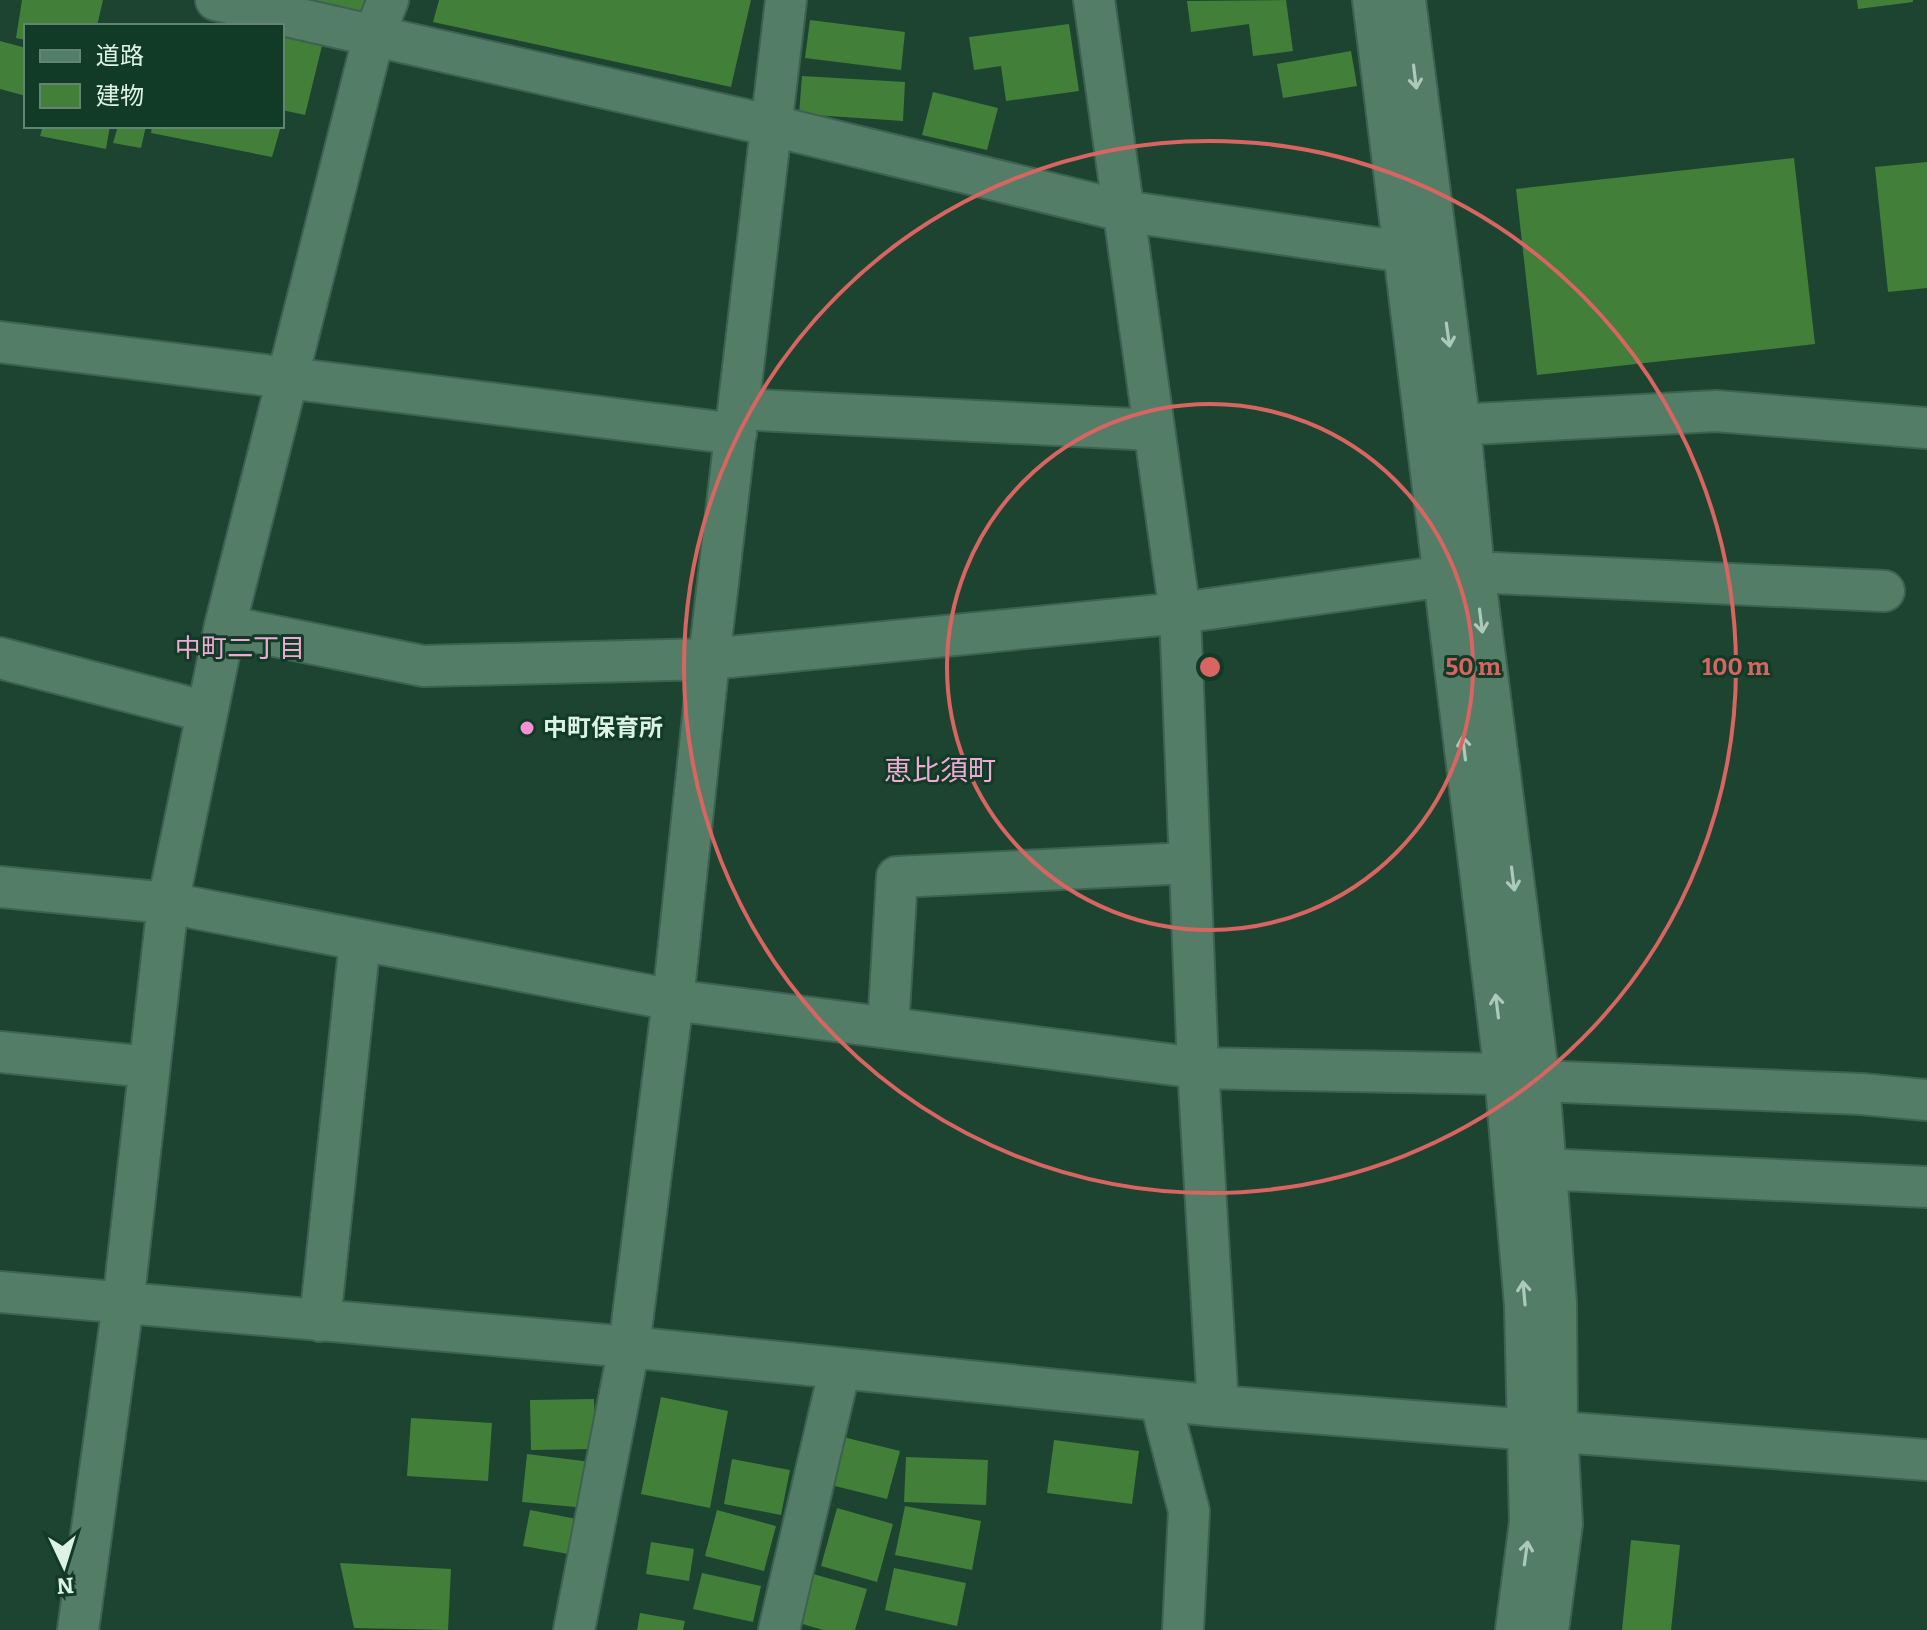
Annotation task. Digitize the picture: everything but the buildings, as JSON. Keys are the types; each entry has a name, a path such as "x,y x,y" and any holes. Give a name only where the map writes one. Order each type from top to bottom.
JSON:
{"street":[{"path":"216,0 381,18 773,126 1123,211 1404,252"},
{"path":"574,1630 629,1347 673,1000 709,659 786,0"},
{"path":"1094,0 1180,613 1198,1068 1218,1406"},
{"path":"1373,0 1404,252 1443,426"},
{"path":"1405,0 1458,574 1522,1078 1529,1168 1556,1303 1516,1630"},
{"path":"78,1630 123,1304 168,903 225,626 381,18"},
{"path":"0,342 288,378 738,421 1154,430"},
{"path":"1443,426 1716,411 1927,428"},
{"path":"225,626 423,666 709,659 1180,613 1458,574 1884,591"},
{"path":"0,658 207,712"},
{"path":"888,1028 897,877 1190,863"},
{"path":"0,887 168,903 673,1000 1198,1068 1522,1078 1861,1094 1927,1100"},
{"path":"320,1321 360,940"},
{"path":"0,1052 149,1067"},
{"path":"1529,1168 1927,1187"},
{"path":"0,1292 629,1347 1218,1406 1927,1460"},
{"path":"779,1630 840,1368"},
{"path":"1160,1400 1189,1511 1183,1630"},
{"path":"1542,1430 1562,1524 1548,1630"}],"place":[{"name":"中町保育所","path":"527,728"}],"district":[{"name":"中町二丁目","path":"240,648"},
{"name":"恵比須町","path":"940,770"}]}
